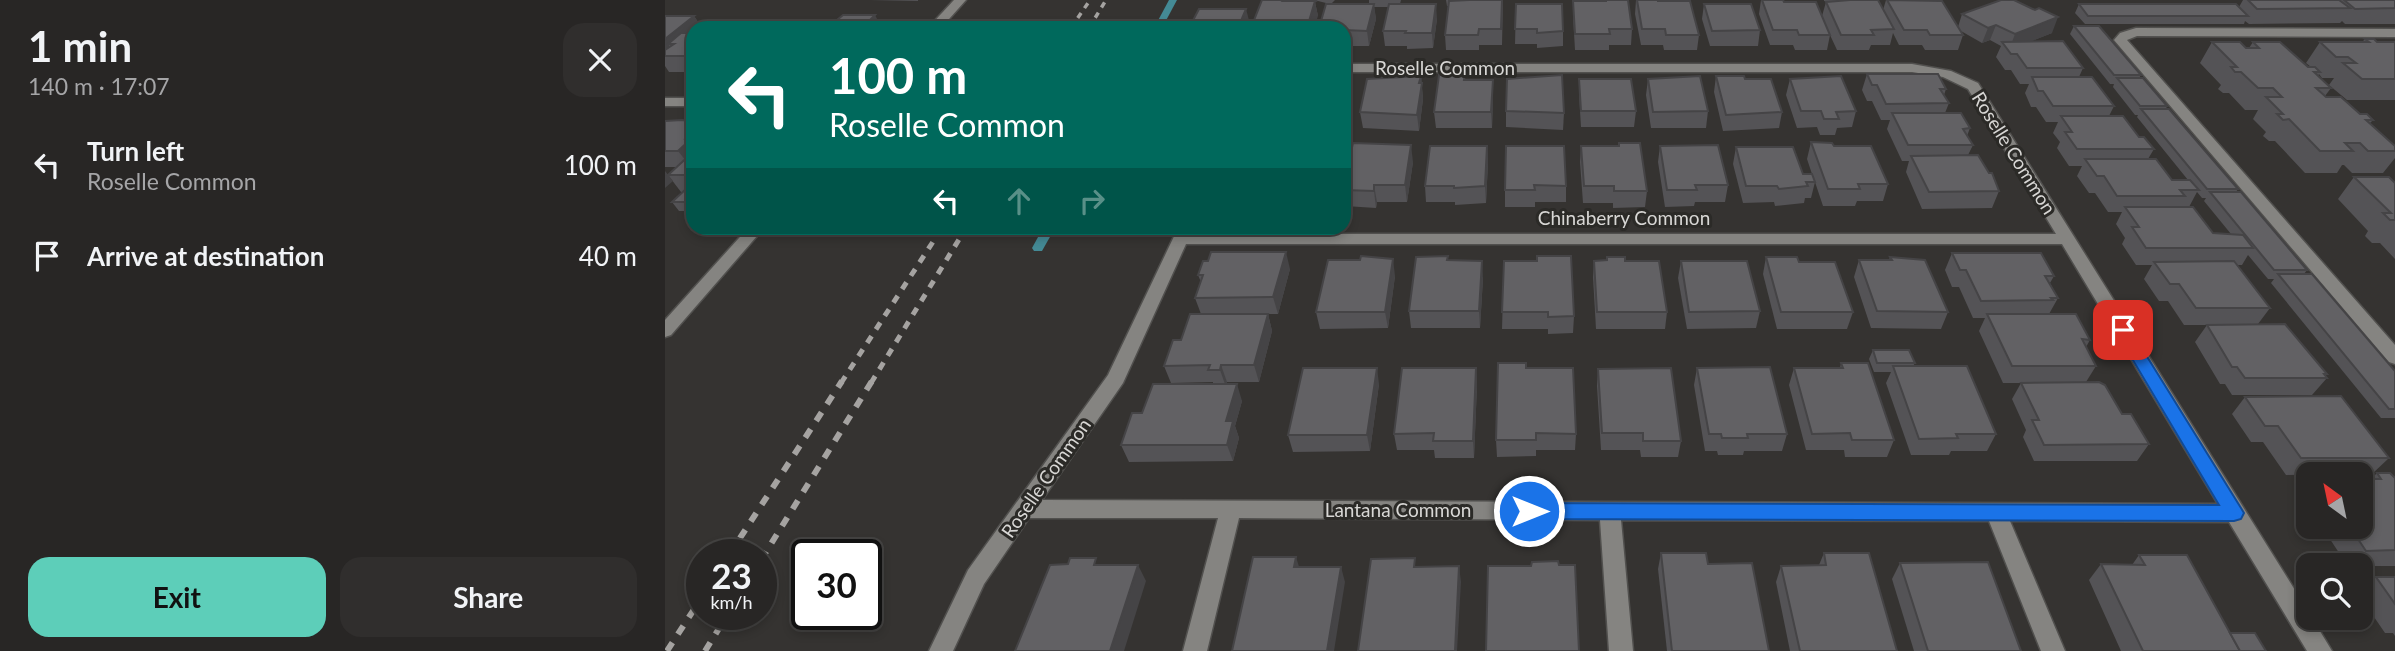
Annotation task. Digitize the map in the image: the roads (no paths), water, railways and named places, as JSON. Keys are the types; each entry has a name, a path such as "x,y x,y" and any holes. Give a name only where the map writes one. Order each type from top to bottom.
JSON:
{"street":[{"path":"941,21 960,0"},
{"path":"2395,33 2136,32 2120,40 2395,357"},
{"name":"Roselle Common","path":"1351,68 1912,68 1946,74 1973,86 2320,651"},
{"path":"665,102 686,102"},
{"name":"Chinaberry Common","path":"1351,234 2067,239"},
{"path":"665,331 750,235"},
{"name":"Roselle Common","path":"941,651 976,577 1117,378 1182,235"},
{"name":"Lantana Common","path":"1024,509 2234,513"},
{"path":"1195,651 1231,510"},
{"path":"1610,511 1621,651"},
{"path":"1996,512 2053,651"}],"waterway":[{"path":"1162,21 1173,0"},
{"path":"1038,248 1045,235"}],"railway":[{"path":"1076,21 1090,0"},
{"path":"1093,21 1106,0"},
{"path":"841,383 937,235"},
{"path":"871,383 962,235"},
{"path":"739,539 842,381"},
{"path":"774,539 872,381"},
{"path":"667,651 686,622"},
{"path":"705,651 718,630"}]}
